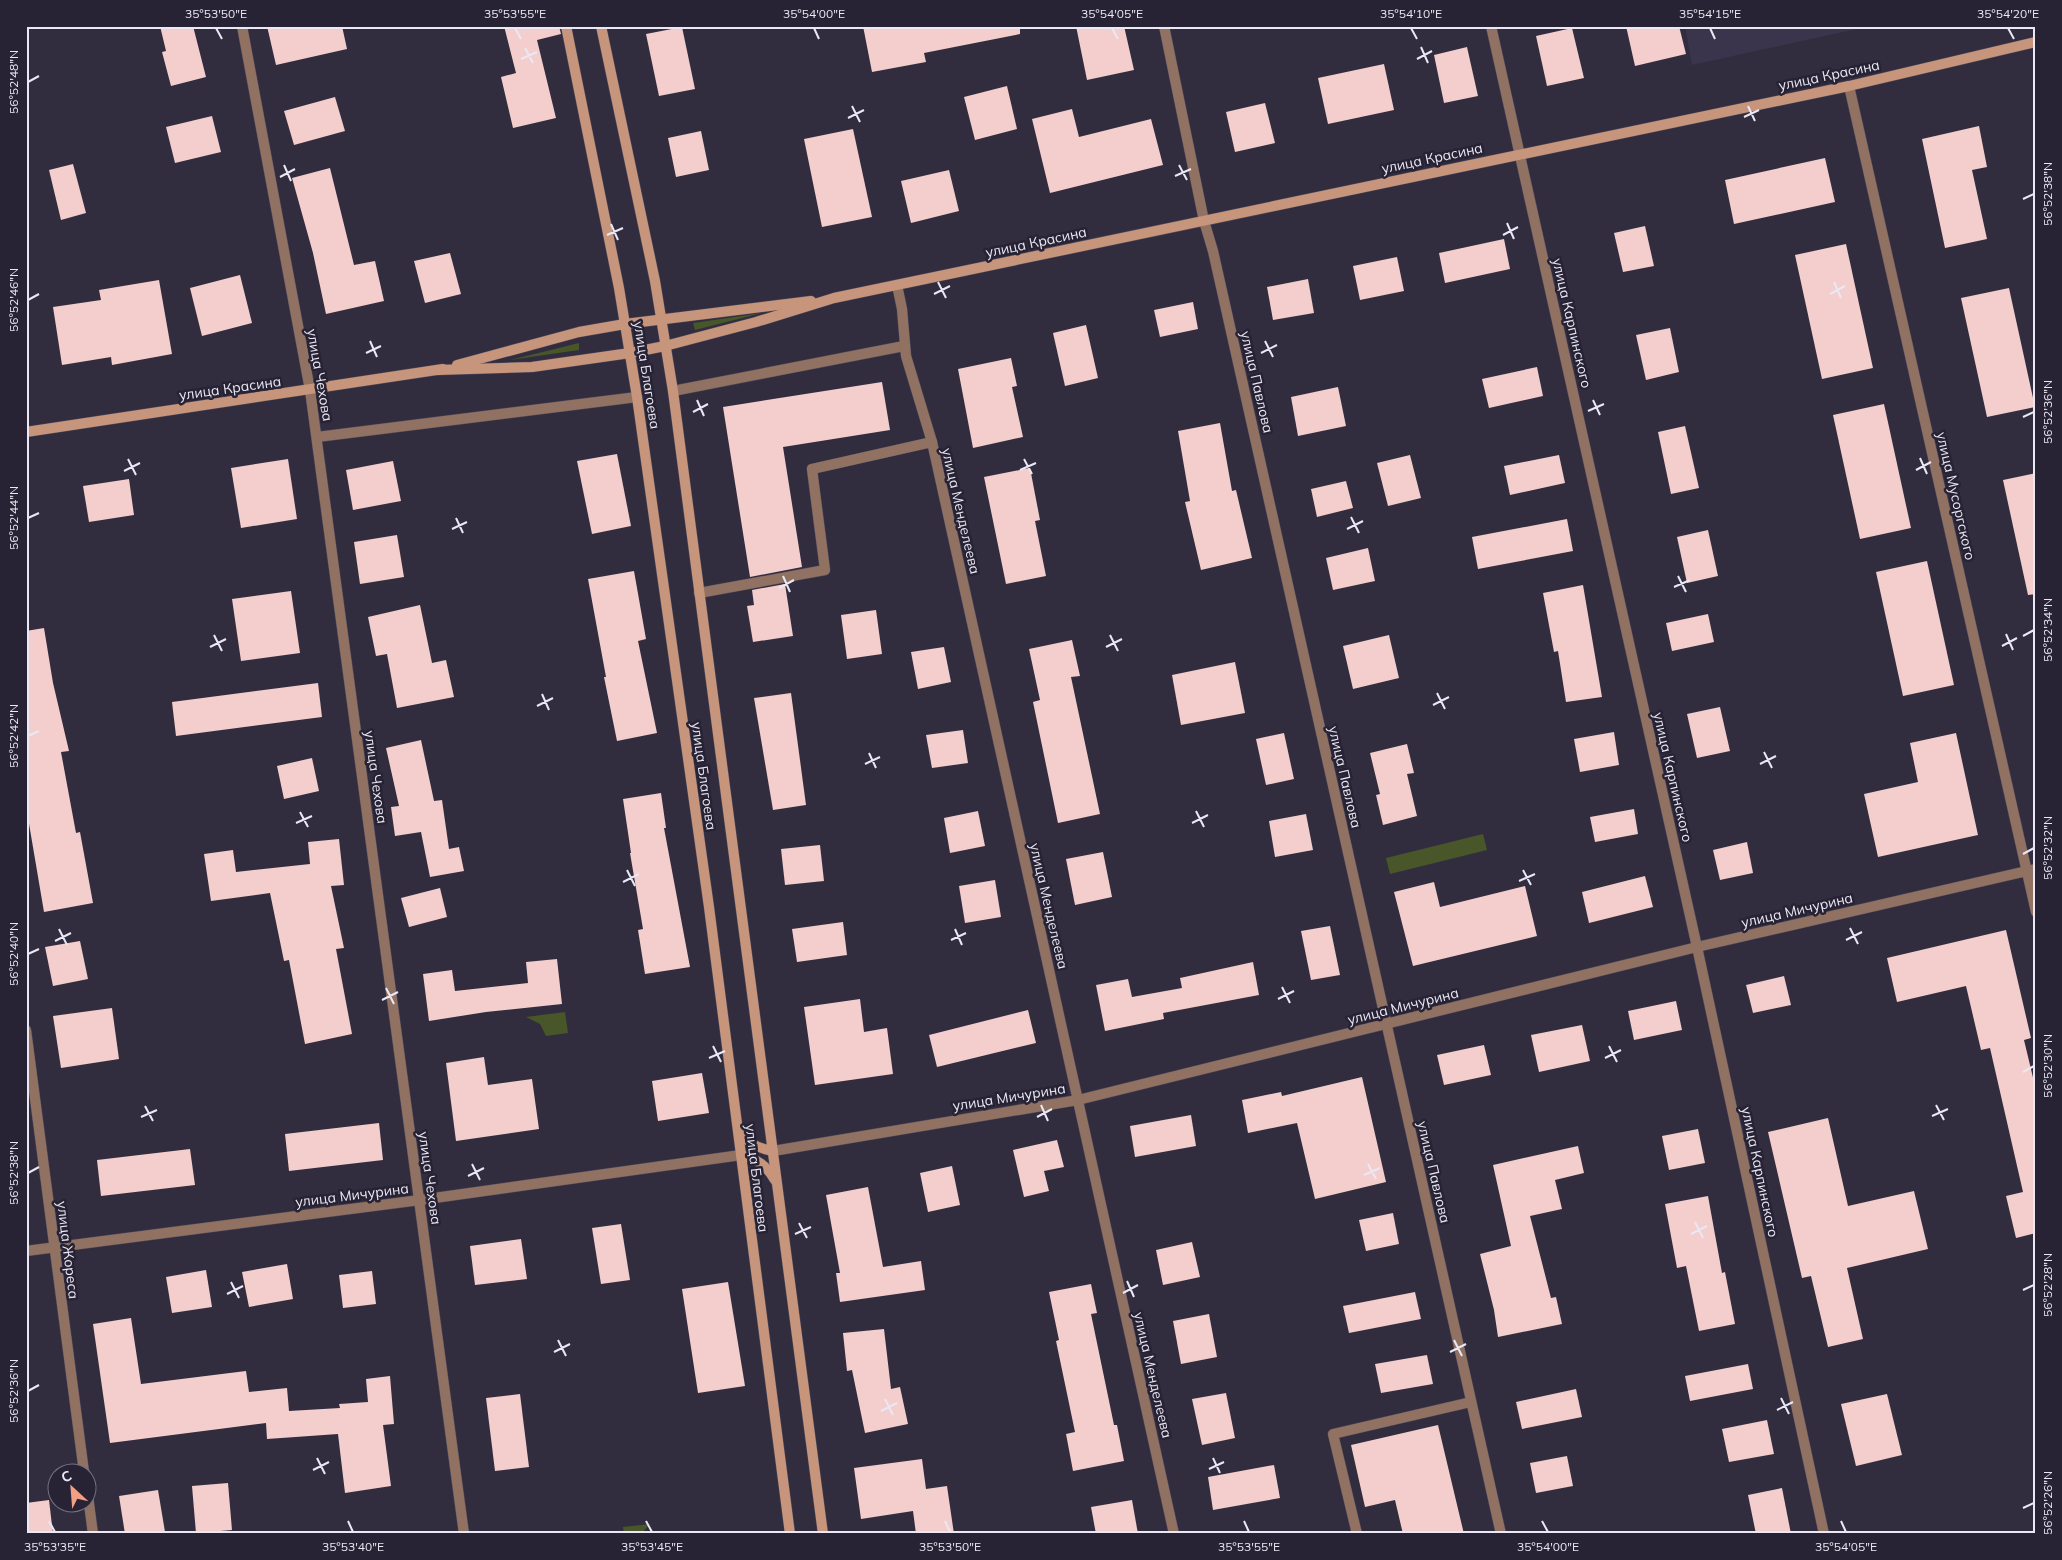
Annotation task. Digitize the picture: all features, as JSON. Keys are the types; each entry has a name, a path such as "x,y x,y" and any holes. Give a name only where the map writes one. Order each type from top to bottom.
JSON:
{"main road":[{"name":"улица Благоева","path":"566,26 625,324 637,397 708,907 790,1534"},
{"name":"улица Благоева","path":"601,26 655,281 674,391 823,1534"},
{"name":"улица Красина","path":"26,432 437,370 579,332 661,318 834,298 1520,153 1849,86 2036,42"},
{"name":"улица Красина","path":"437,370 532,367 630,353 665,346 756,322 834,298"},
{"path":"736,1119 742,1135 750,1143 760,1149 772,1150"},
{"path":"741,1155 754,1158 771,1174 777,1184"}],"street":[{"name":"улица Чехова","path":"242,26 310,390 317,437 464,1534"},
{"name":"улица Павлова","path":"1164,26 1204,221 1213,251 1501,1534"},
{"name":"улица Карпинского","path":"1491,26 1697,948 1824,1534"},
{"name":"улица Мусоргского","path":"1849,86 2031,870 2036,912"},
{"name":"улица Менделеева","path":"897,285 902,309 904,346 932,442 1174,1534"},
{"path":"674,391 904,346"},
{"path":"317,437 637,397"},
{"path":"699,593 825,570 812,468 932,442"},
{"name":"улица Мичурина","path":"772,1150 1078,1100 1697,948 2031,870"},
{"name":"улица Жореса","path":"26,1030 83,1462"},
{"name":"улица Мичурина","path":"26,1251 420,1200 741,1155"},
{"path":"1356,1534 1333,1434 1471,1402"},
{"path":"90,1512 92,1534"}],"shaded area":[{"path":"1685,26 1871,26 1692,65"}],"green space":[{"path":"762,313 695,330 693,323"},
{"path":"579,343 579,350 510,360"},
{"path":"1483,834 1487,850 1390,874 1386,858"},
{"path":"565,1012 568,1033 546,1036 540,1024 526,1017"},
{"path":"650,1524 641,1534 624,1534 623,1527"}],"building":[{"path":"160,26 193,26 206,77 171,86 162,52 166,51"},
{"path":"267,26 342,26 347,49 276,65"},
{"path":"504,26 559,26 561,34 537,40 556,118 513,128 501,77 516,73"},
{"path":"863,26 1020,26 1020,34 924,53 926,62 872,72"},
{"path":"1076,26 1124,26 1134,70 1087,80"},
{"path":"1626,26 1679,26 1686,54 1635,66"},
{"path":"682,27 695,89 659,96 646,34"},
{"path":"1572,28 1584,78 1547,86 1536,36"},
{"path":"1467,47 1478,96 1444,103 1434,55"},
{"path":"1384,64 1394,110 1328,124 1318,78"},
{"path":"1007,86 1017,129 975,140 964,97"},
{"path":"335,97 345,131 294,145 284,111"},
{"path":"1265,103 1275,143 1235,152 1226,112"},
{"path":"1072,109 1079,137 1151,119 1163,165 1050,193 1032,119"},
{"path":"212,116 221,152 175,163 166,127"},
{"path":"1979,126 1987,167 1972,170 1987,239 1945,248 1922,139"},
{"path":"853,129 872,217 822,227 804,139"},
{"path":"701,131 709,170 676,177 668,138"},
{"path":"1825,158 1835,202 1734,224 1725,180"},
{"path":"73,164 86,213 61,220 49,170"},
{"path":"330,168 354,265 375,261 384,301 326,314 313,253 292,178"},
{"path":"949,170 959,211 911,223 901,181"},
{"path":"1645,226 1654,266 1623,272 1614,233"},
{"path":"1504,239 1510,269 1445,283 1439,253"},
{"path":"1846,244 1873,368 1822,379 1795,255"},
{"path":"450,253 461,294 425,303 414,261"},
{"path":"1397,257 1404,291 1360,300 1353,266"},
{"path":"240,275 252,323 202,336 190,288"},
{"path":"1308,279 1314,313 1273,320 1267,287"},
{"path":"159,280 172,354 112,365 111,357 62,365 53,307 101,300 99,290"},
{"path":"2009,288 2035,407 1987,417 1961,298"},
{"path":"1193,302 1198,329 1160,337 1154,310"},
{"path":"1086,325 1098,378 1065,386 1053,333"},
{"path":"1670,328 1679,372 1646,380 1636,335"},
{"path":"1011,358 1017,386 1012,387 1023,437 973,448 958,369"},
{"path":"1537,367 1543,396 1489,408 1482,379"},
{"path":"882,382 890,430 783,447 802,567 750,577 723,407"},
{"path":"1338,387 1346,426 1298,436 1291,397"},
{"path":"1884,404 1911,528 1860,539 1833,415"},
{"path":"1220,423 1232,491 1236,490 1252,558 1201,570 1185,502 1190,501 1178,431"},
{"path":"1685,426 1699,488 1671,494 1658,432"},
{"path":"617,454 631,526 592,534 577,461"},
{"path":"1410,455 1421,498 1388,506 1377,463"},
{"path":"1559,455 1565,483 1510,495 1504,466"},
{"path":"288,459 297,519 241,528 231,468"},
{"path":"393,461 401,501 353,510 346,470"},
{"path":"1030,468 1040,520 1035,521 1046,576 1006,584 984,477"},
{"path":"2036,473 2036,594 2028,595 2003,480"},
{"path":"129,479 134,515 89,522 83,486"},
{"path":"1346,481 1353,508 1317,517 1311,489"},
{"path":"1567,519 1573,551 1478,569 1472,537"},
{"path":"1708,530 1718,576 1687,583 1677,537"},
{"path":"397,535 404,577 360,584 354,542"},
{"path":"1368,548 1375,581 1333,590 1326,558"},
{"path":"1927,561 1954,685 1903,696 1876,572"},
{"path":"634,571 646,639 638,641 657,733 617,741 604,677 606,677 588,579"},
{"path":"785,584 793,636 753,642 747,606 754,605 752,590"},
{"path":"1583,585 1602,697 1566,702 1558,651 1554,652 1543,593"},
{"path":"291,591 300,653 241,661 232,599"},
{"path":"420,605 432,663 446,660 454,697 397,708 387,654 376,656 368,617"},
{"path":"876,610 882,654 847,659 841,615"},
{"path":"1708,614 1714,642 1672,651 1666,623"},
{"path":"44,628 53,683 69,751 61,752 76,833 80,832 93,903 44,912 26,806 26,631"},
{"path":"1389,635 1399,678 1353,689 1343,646"},
{"path":"1072,640 1080,676 1071,677 1100,814 1058,823 1033,702 1040,700 1029,649"},
{"path":"944,647 951,682 918,689 911,652"},
{"path":"1235,662 1245,713 1181,725 1172,675"},
{"path":"318,683 322,717 176,736 172,702"},
{"path":"791,693 806,805 773,810 754,698"},
{"path":"1720,707 1730,751 1697,758 1687,714"},
{"path":"963,730 968,763 932,768 926,735"},
{"path":"1614,732 1619,765 1580,772 1574,739"},
{"path":"1284,733 1294,779 1266,785 1256,739"},
{"path":"1956,733 1978,835 1878,857 1864,794 1918,782 1910,743"},
{"path":"421,740 434,801 442,800 449,849 459,847 464,871 430,877 421,832 395,836 391,807 399,806 386,748"},
{"path":"1407,744 1414,773 1407,774 1417,816 1383,825 1376,795 1380,794 1370,753"},
{"path":"312,758 319,791 284,799 277,766"},
{"path":"661,793 666,828 664,828 690,967 645,974 638,930 643,929 623,799"},
{"path":"1634,809 1638,834 1595,842 1590,817"},
{"path":"978,811 985,846 950,853 944,818"},
{"path":"1306,814 1313,850 1275,857 1269,821"},
{"path":"339,839 344,885 331,886 344,948 336,949 352,1034 305,1044 289,960 284,961 270,893 211,901 204,854 233,850 236,872 310,864 308,842"},
{"path":"1747,842 1753,873 1720,880 1713,850"},
{"path":"820,845 824,881 785,885 781,849"},
{"path":"1103,852 1112,897 1075,905 1066,859"},
{"path":"1645,876 1653,907 1589,923 1582,892"},
{"path":"995,880 1001,917 965,923 959,886"},
{"path":"1434,882 1440,907 1525,886 1537,936 1413,966 1394,892"},
{"path":"440,888 447,917 409,927 401,898"},
{"path":"843,922 847,955 797,962 792,929"},
{"path":"1330,926 1340,975 1311,980 1301,931"},
{"path":"2006,930 2031,1038 2024,1040 2036,1090 2036,1233 2016,1238 2006,1196 2023,1192 1990,1048 1981,1050 1966,986 1897,1002 1887,958"},
{"path":"80,941 88,979 53,986 45,947"},
{"path":"557,959 562,1004 486,1012 429,1021 423,974 452,970 455,991 528,983 526,962"},
{"path":"1253,962 1259,995 1163,1013 1164,1019 1105,1031 1096,985 1128,979 1132,997 1182,988 1180,978"},
{"path":"1784,976 1791,1005 1753,1013 1746,985"},
{"path":"860,999 864,1032 887,1028 893,1074 815,1085 804,1007"},
{"path":"1676,1001 1682,1030 1634,1040 1628,1011"},
{"path":"112,1008 119,1059 61,1068 53,1016"},
{"path":"1028,1010 1036,1043 937,1067 929,1035"},
{"path":"1582,1025 1590,1061 1539,1072 1531,1035"},
{"path":"1484,1045 1491,1075 1444,1085 1437,1055"},
{"path":"484,1057 488,1085 532,1079 539,1129 456,1141 446,1063"},
{"path":"702,1073 709,1113 658,1121 652,1081"},
{"path":"1362,1077 1386,1182 1315,1199 1297,1123 1248,1133 1242,1100 1281,1092 1282,1096"},
{"path":"1191,1115 1196,1146 1135,1157 1130,1126"},
{"path":"1828,1118 1848,1206 1914,1191 1928,1249 1847,1268 1863,1339 1828,1347 1811,1276 1802,1278 1768,1132"},
{"path":"379,1123 383,1160 289,1171 285,1134"},
{"path":"1698,1129 1705,1163 1669,1170 1662,1136"},
{"path":"1057,1140 1064,1167 1044,1171 1049,1191 1024,1197 1013,1150"},
{"path":"1578,1146 1584,1173 1555,1180 1562,1209 1530,1216 1551,1298 1556,1297 1562,1324 1498,1337 1494,1310 1480,1254 1511,1246 1493,1165"},
{"path":"190,1149 195,1185 101,1196 97,1160"},
{"path":"952,1166 960,1205 928,1212 920,1173"},
{"path":"868,1187 883,1267 921,1261 925,1290 840,1302 836,1273 840,1273 826,1195"},
{"path":"1708,1196 1722,1273 1725,1272 1735,1324 1699,1331 1686,1266 1677,1268 1665,1204"},
{"path":"1393,1213 1399,1244 1366,1251 1359,1220"},
{"path":"621,1224 630,1280 601,1284 592,1228"},
{"path":"521,1239 527,1279 475,1285 470,1246"},
{"path":"1192,1242 1200,1277 1163,1285 1156,1250"},
{"path":"287,1264 293,1299 249,1307 242,1272"},
{"path":"206,1270 212,1307 172,1313 166,1277"},
{"path":"372,1271 376,1304 343,1308 339,1275"},
{"path":"728,1282 745,1386 698,1393 682,1289"},
{"path":"1091,1284 1097,1313 1091,1314 1114,1425 1117,1425 1124,1461 1073,1471 1066,1434 1075,1432 1056,1341 1059,1340 1049,1292"},
{"path":"1415,1292 1421,1319 1349,1333 1343,1306"},
{"path":"1209,1314 1217,1357 1181,1364 1173,1321"},
{"path":"131,1318 141,1384 246,1371 249,1392 287,1388 289,1411 340,1408 339,1404 368,1402 366,1379 390,1376 394,1424 383,1425 391,1486 345,1493 338,1434 267,1439 266,1423 110,1443 93,1324"},
{"path":"884,1329 891,1389 900,1387 908,1424 865,1433 852,1370 847,1371 843,1333"},
{"path":"1427,1355 1433,1384 1381,1393 1375,1364"},
{"path":"1748,1364 1753,1389 1690,1401 1685,1376"},
{"path":"1576,1389 1582,1417 1522,1429 1516,1402"},
{"path":"1226,1393 1235,1438 1202,1445 1192,1399"},
{"path":"520,1394 529,1467 495,1471 486,1398"},
{"path":"1887,1394 1902,1455 1856,1466 1841,1404"},
{"path":"1767,1420 1774,1454 1729,1462 1722,1429"},
{"path":"1438,1425 1464,1534 1403,1534 1395,1500 1365,1507 1351,1445"},
{"path":"1567,1456 1573,1486 1536,1493 1530,1463"},
{"path":"922,1459 926,1489 947,1486 954,1534 916,1534 913,1511 861,1519 854,1468"},
{"path":"1274,1465 1280,1498 1213,1510 1208,1477"},
{"path":"228,1483 232,1530 196,1533 192,1486"},
{"path":"1782,1488 1791,1534 1756,1534 1748,1495"},
{"path":"158,1490 165,1532 125,1534 119,1496"},
{"path":"48,1500 48,1512 50,1512 53,1534 26,1534 26,1503"},
{"path":"1132,1500 1138,1534 1096,1534 1091,1507"}]}
